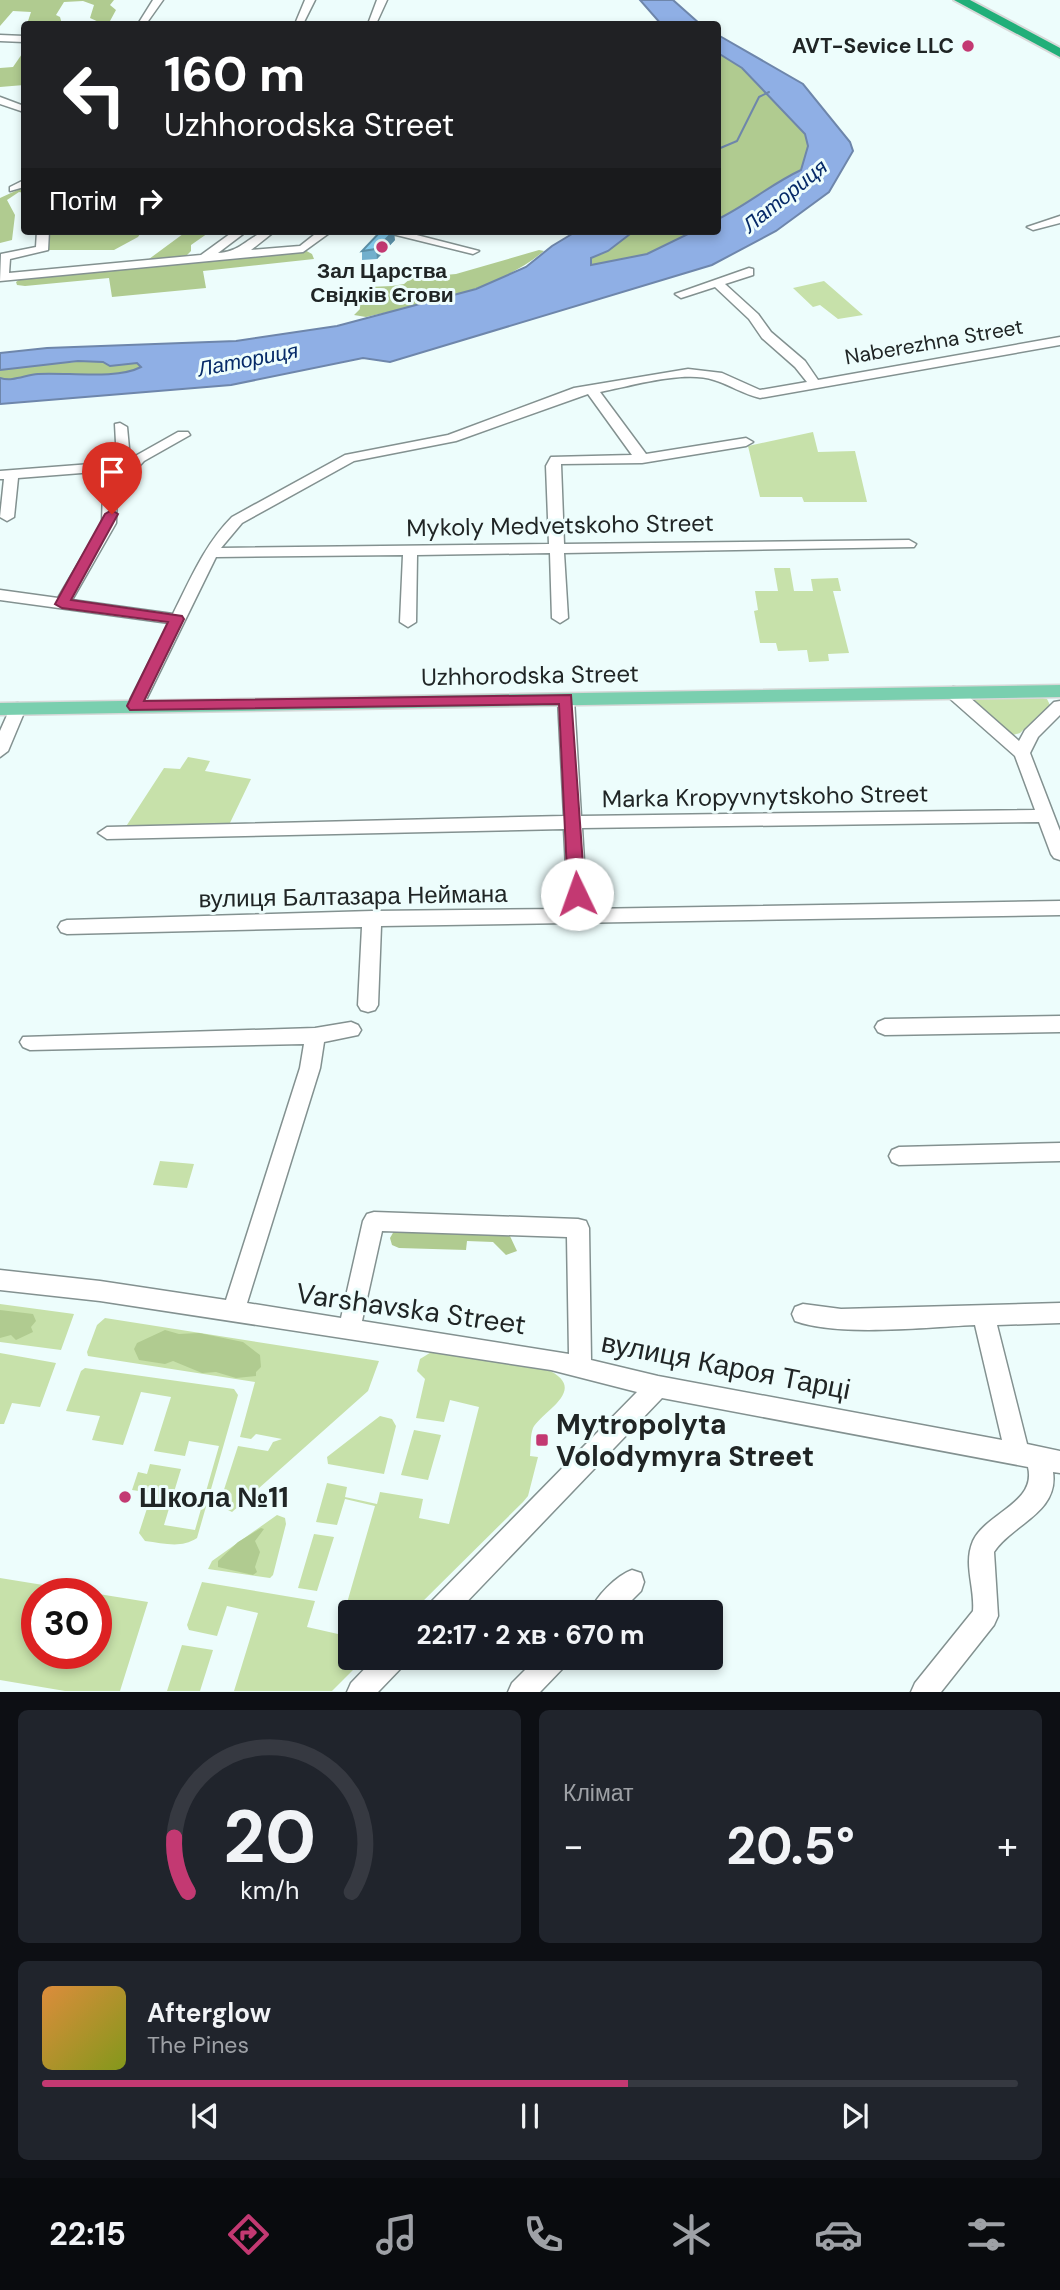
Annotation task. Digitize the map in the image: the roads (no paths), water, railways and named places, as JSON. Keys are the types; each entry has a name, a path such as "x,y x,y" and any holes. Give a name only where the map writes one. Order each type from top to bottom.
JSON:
{"highway":[{"path":"960,0 1060,53"}],"main road":[{"name":"Uzhhorodska Street","path":"9,708 1060,691"}],"street":[{"path":"144,21 158,0"},
{"path":"300,21 310,0"},
{"path":"373,21 382,0"},
{"path":"0,38 21,39"},
{"path":"0,109 5,102"},
{"path":"1033,227 1060,219"},
{"path":"43,235 42,250 5,256 1,277 303,249 321,235"},
{"path":"204,258 236,235"},
{"path":"237,255 264,235"},
{"path":"403,235 473,251"},
{"path":"681,294 749,272"},
{"name":"Naberezhna Street","path":"718,283 754,317 766,335 800,364 814,383"},
{"name":"Naberezhna Street","path":"135,706 177,619 223,534 237,520 350,458 451,438 562,395 591,388 688,373 717,376 746,391 760,394 1060,341"},
{"path":"591,388 642,459"},
{"path":"62,604 112,514 110,489 128,465 120,427"},
{"path":"6,517 6,475 128,465 183,435"},
{"path":"560,618 555,548 553,466 556,460 642,459 746,442"},
{"name":"Mykoly Medvetskoho Street","path":"211,553 909,544"},
{"path":"408,622 410,550"},
{"path":"0,595 177,619"},
{"path":"953,692 1022,752 1060,854"},
{"path":"566,699 578,918"},
{"path":"1022,752 1031,734 1060,706"},
{"path":"0,751 9,708"},
{"name":"Marka Kropyvnytskoho Street","path":"107,833 366,825 1046,816"},
{"name":"вулиця Балтазара Неймана","path":"67,927 372,918 578,918 1060,908"},
{"path":"368,1005 372,918"},
{"path":"885,1027 1060,1024"},
{"path":"30,1042 315,1036 351,1030"},
{"path":"233,1313 310,1068 315,1036"},
{"path":"899,1156 1060,1152"},
{"name":"вулиця Кароя Тарці","path":"349,1330 374,1221 578,1228 580,1367 658,1387 1038,1458"},
{"name":"Varshavska Street","path":"0,1280 100,1292 551,1360 580,1367"},
{"path":"803,1314 841,1319 1060,1313"},
{"path":"924,1692 985,1616 988,1602 982,1550 989,1535 1027,1506 1038,1493 1042,1479 1038,1458 984,1315"},
{"path":"451,1600 658,1387"},
{"path":"614,1600 632,1582"},
{"path":"360,1692 381,1670"},
{"path":"521,1692 543,1670"}],"water":[{"path":"640,0 673,0 697,21 658,21"},
{"path":"721,37 803,84 850,142 853,151 829,192 776,231 712,265 390,362 363,358 231,385 0,404 0,378 14,379 38,374 118,373 141,367 137,363 110,366 103,362 78,361 0,370 0,353 47,348 236,341 337,326 476,289 526,267 570,235 629,235 608,251 591,258 591,265 647,254 686,235 721,235 721,217 801,170 808,146 805,134 742,68 721,55"}],"waterway":[{"name":"Латориця","path":"721,148 737,141 759,97 769,92"}],"place":[{"name":"AVT-Sevice LLC","path":"968,46"},
{"name":"Зал Царства Свідків Єгови","path":"382,247"},
{"name":"Mytropolyta Volodymyra Street","path":"542,1440"},
{"name":"Школа №11","path":"125,1497"}]}
